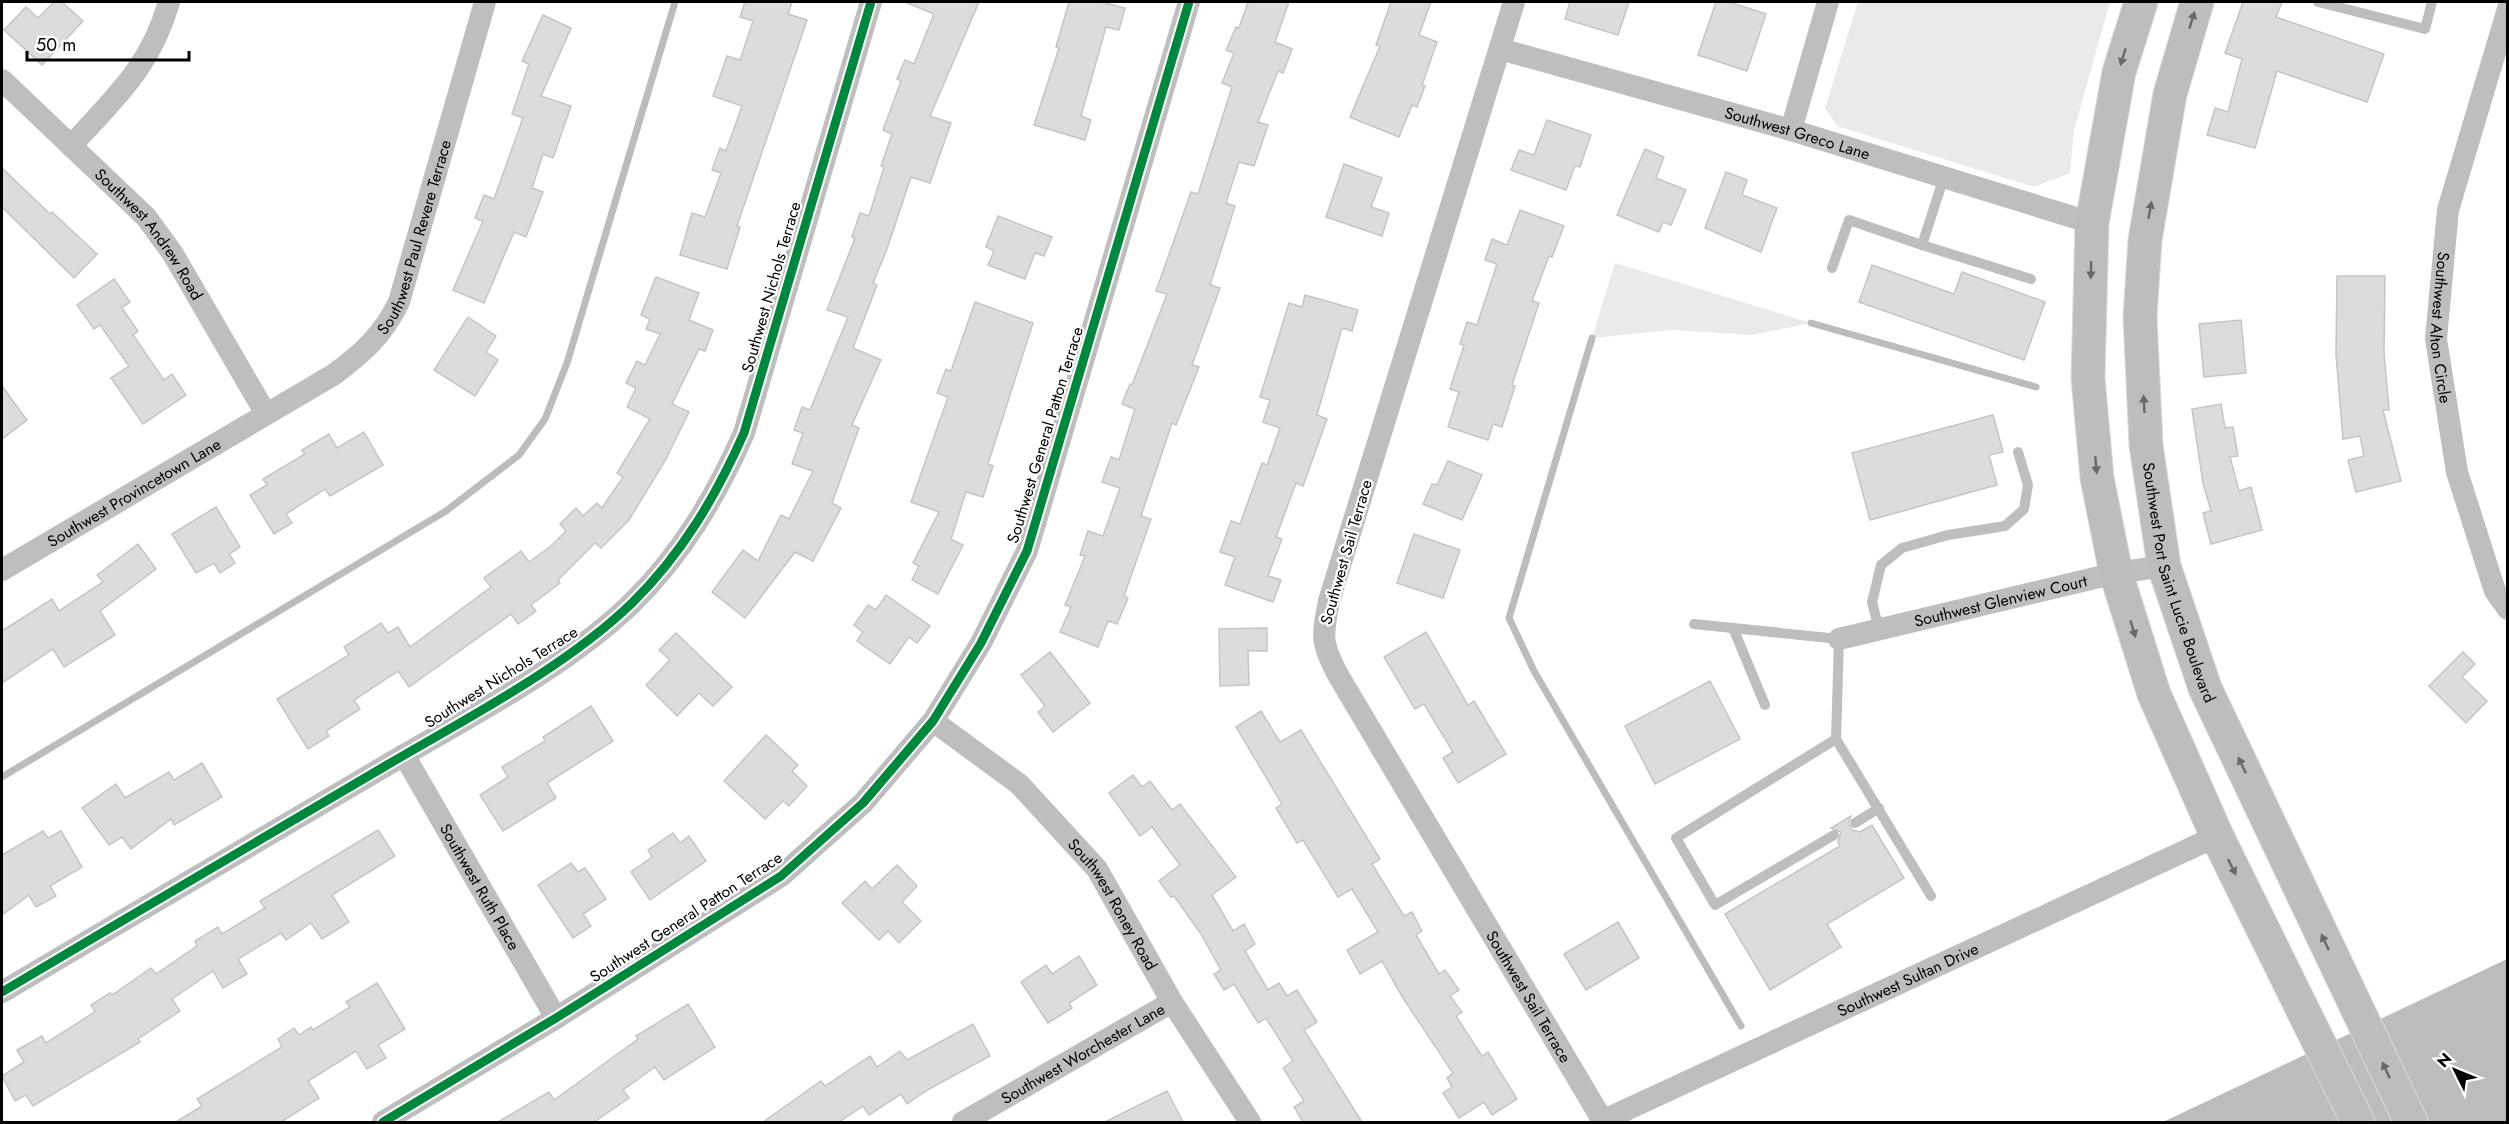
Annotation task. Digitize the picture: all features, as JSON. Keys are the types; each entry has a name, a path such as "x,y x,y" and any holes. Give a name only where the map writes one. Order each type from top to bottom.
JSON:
{"main road":[{"path":"2141,2 2119,72 2092,223 2088,378 2097,478 2116,573 2154,694 2217,836 2358,1122"},
{"name":"Southwest Port Saint Lucie Boulevard","path":"2198,2 2170,94 2145,240 2140,306 2146,445 2164,566 2205,688 2411,1122"}],"street":[{"path":"71,146 143,64 158,39 169,2"},
{"name":"Southwest Paul Revere Terrace","path":"266,414 355,359 371,345 389,322 399,302 485,2"},
{"name":"Southwest Nichols Terrace","path":"2,992 404,755 576,650 632,603 659,574 702,516 722,483 744,433 871,2"},
{"name":"Southwest General Patton Terrace","path":"382,1122 556,1018 781,876 863,803 933,720 981,643 1027,551 1189,2"},
{"name":"Southwest Sail Terrace","path":"1514,2 1329,601 1323,636 1327,655 1338,675 1601,1122"},
{"path":"1791,130 1828,2"},
{"name":"Southwest Alton Circle","path":"2508,9 2448,210 2436,339 2457,472 2495,591 2508,609"},
{"name":"Southwest Greco Lane","path":"1500,49 1791,130 2092,223"},
{"name":"Southwest Andrew Road","path":"2,80 146,217 164,241 266,414"},
{"name":"Southwest Provincetown Lane","path":"2,570 266,414"},
{"name":"Southwest Glenview Court","path":"1839,639 2116,573 2164,566"},
{"name":"Southwest Roney Road","path":"933,720 1019,784 1097,869 1172,1002 1250,1122"},
{"name":"Southwest Ruth Place","path":"404,755 556,1018"},
{"name":"Southwest Sultan Drive","path":"1601,1122 2217,836"},
{"name":"Southwest Worchester Lane","path":"963,1122 1172,1002"}],"lane":[{"path":"2318,2 2426,29 2432,2"},
{"path":"1922,245 1944,177"},
{"path":"1832,268 1850,220 2031,279"},
{"path":"1879,629 1872,602 1881,565 1902,548 1948,535 2005,526 2024,509 2028,485 2018,452"},
{"path":"1694,624 1839,639 1836,739 1930,896"},
{"path":"1733,628 1765,705"},
{"path":"1834,835 1715,905 1676,838 1836,739"},
{"path":"1855,823 1879,808"}],"shaded area":[{"path":"1858,2 2110,2 2074,130 2070,173 2034,187 1837,126 1825,108"},
{"path":"1615,263 1811,323 1752,335 1672,330 1592,338"},
{"path":"2507,959 2507,1122 2163,1122"}],"building":[{"path":"54,2 62,2 83,21 42,65 4,30 26,7 38,18"},
{"path":"745,2 792,2 788,14 807,20 737,226 740,227 727,269 680,255 692,213 705,217 721,173 712,170 720,148 726,151 742,106 713,96 727,56 740,60 753,21 740,17"},
{"path":"905,2 979,2 930,116 951,123 930,183 911,177 873,283 877,285 853,348 881,360 852,425 859,428 832,503 841,508 813,561 795,552 745,618 712,592 743,550 758,561 781,515 789,519 813,471 792,464 803,433 794,430 802,407 810,410 848,317 827,310 855,238 852,237 860,213 869,216 884,167 881,166 892,134 883,130 901,81 897,79 905,60 914,64 934,14"},
{"path":"1069,2 1102,2 1125,8 1119,30 1106,27 1081,116 1091,120 1085,140 1034,125 1059,48 1056,47"},
{"path":"1248,2 1289,2 1275,42 1292,49 1283,73 1278,71 1258,122 1268,125 1254,166 1239,162 1226,203 1235,206 1210,285 1220,288 1192,365 1199,367 1176,425 1172,423 1141,516 1151,519 1124,596 1128,598 1117,624 1108,621 1098,647 1060,632 1071,607 1065,605 1085,556 1080,555 1088,531 1103,536 1120,488 1102,482 1111,457 1119,460 1135,409 1122,404 1130,384 1132,385 1167,294 1156,291 1191,192 1198,194 1232,87 1222,83 1234,53 1226,50 1236,27 1239,28"},
{"path":"1391,2 1431,2 1419,35 1437,42 1417,107 1412,105 1399,137 1350,117 1380,46 1376,45"},
{"path":"1570,2 1629,2 1618,35 1565,19"},
{"path":"1716,2 1729,2 1766,14 1747,71 1698,55"},
{"path":"2243,2 2282,2 2276,17 2384,54 2367,102 2277,71 2255,148 2207,135 2215,108 2228,112 2242,59 2225,53"},
{"path":"543,15 571,28 541,96 571,106 553,158 543,154 532,188 543,192 526,237 514,232 484,303 453,290 483,221 475,218 484,195 494,199 523,118 512,114 529,64 522,61"},
{"path":"1547,120 1591,135 1580,167 1575,166 1566,190 1511,170 1519,150 1534,155"},
{"path":"1645,149 1664,157 1656,178 1686,190 1671,225 1663,222 1659,232 1617,215"},
{"path":"1344,164 1382,178 1371,207 1389,213 1382,236 1326,217"},
{"path":"2,168 50,214 52,212 97,254 74,278 2,207"},
{"path":"1726,172 1747,180 1742,195 1777,208 1761,252 1705,228"},
{"path":"1520,210 1564,226 1552,257 1549,256 1532,301 1539,303 1512,385 1515,386 1502,427 1493,424 1488,440 1448,427 1459,392 1450,389 1464,345 1460,344 1467,322 1477,325 1497,264 1485,260 1492,239 1507,245"},
{"path":"998,216 1052,237 1044,256 1035,253 1025,279 988,265 994,251 986,247"},
{"path":"1872,265 1954,294 1962,272 2045,302 2024,360 1859,302"},
{"path":"2337,276 2385,276 2384,353 2389,410 2383,410 2401,481 2356,492 2348,460 2364,456 2360,436 2343,439 2336,354"},
{"path":"656,277 699,293 689,320 713,330 705,351 699,349 672,404 689,412 665,461 629,520 601,548 595,543 558,580 560,583 531,605 536,611 518,624 511,614 409,687 398,671 354,700 360,709 326,731 329,736 308,749 277,699 349,655 344,647 381,623 388,633 398,627 410,647 491,587 484,578 521,551 529,562 551,546 566,531 560,524 576,508 583,516 597,503 602,508 623,477 617,473 650,419 627,407 636,388 626,383 637,361 645,365 660,334 646,329 650,319 641,315"},
{"path":"114,279 130,302 122,308 138,331 133,335 164,380 172,374 186,395 143,424 111,378 129,366 100,325 94,329 77,305"},
{"path":"1305,295 1358,310 1352,331 1342,328 1317,415 1327,419 1303,486 1296,483 1276,537 1282,539 1268,576 1281,580 1273,602 1225,585 1235,557 1220,552 1231,521 1240,524 1262,463 1267,465 1280,428 1263,422 1270,400 1260,397 1289,303 1302,307"},
{"path":"975,302 1033,323 988,464 993,466 983,497 966,492 951,539 963,545 938,594 912,580 919,566 913,563 939,512 911,502 948,397 937,393 946,369 951,371"},
{"path":"468,317 496,336 486,352 498,360 475,396 434,370"},
{"path":"2241,320 2246,373 2204,377 2199,324"},
{"path":"2,386 27,420 2,439"},
{"path":"2221,404 2225,428 2233,427 2238,456 2230,457 2239,491 2251,487 2262,530 2211,544 2203,513 2211,511 2203,483 2192,409"},
{"path":"1993,415 2003,452 1989,455 1997,485 1870,520 1852,453"},
{"path":"364,432 383,465 330,496 325,489 286,514 292,523 274,534 250,495 267,485 263,479 305,454 302,450 329,434 337,448"},
{"path":"1448,461 1482,475 1462,520 1423,504 1432,484 1437,485"},
{"path":"216,507 240,547 229,554 235,563 220,573 214,563 196,573 172,534"},
{"path":"1414,534 1460,550 1443,598 1397,583"},
{"path":"138,544 156,569 100,611 115,635 64,667 53,649 2,683 2,631 52,599 59,611 103,582 97,575"},
{"path":"886,595 930,626 917,643 909,637 890,664 857,641 863,632 854,625 868,605 876,610"},
{"path":"1267,628 1267,651 1248,651 1249,685 1220,686 1219,629"},
{"path":"1426,632 1468,705 1474,701 1506,754 1458,783 1443,758 1453,752 1424,704 1415,709 1384,657"},
{"path":"676,633 732,687 713,706 699,693 677,716 646,685 670,660 659,650"},
{"path":"1050,652 1090,703 1053,732 1038,712 1045,706 1021,675"},
{"path":"2463,652 2475,664 2462,677 2487,701 2466,723 2429,686"},
{"path":"1710,681 1740,739 1655,784 1625,726"},
{"path":"591,706 613,741 547,783 556,798 503,831 480,795 508,777 502,767 545,741 543,737"},
{"path":"1261,711 1280,742 1301,730 1380,859 1372,864 1404,916 1412,912 1422,931 1416,935 1439,974 1445,970 1459,990 1450,996 1462,1012 1456,1016 1482,1056 1488,1052 1517,1099 1492,1115 1484,1102 1459,1118 1443,1093 1452,1087 1447,1078 1453,1073 1403,998 1382,961 1360,974 1347,950 1378,932 1352,889 1338,897 1303,840 1297,843 1276,808 1282,804 1236,727"},
{"path":"766,735 798,765 792,771 807,786 789,806 783,801 765,819 724,781"},
{"path":"202,763 222,797 174,825 171,819 131,849 122,837 109,845 82,808 116,784 125,798 169,772 174,780"},
{"path":"1133,775 1142,787 1150,781 1172,810 1180,804 1236,877 1212,895 1233,931 1244,924 1255,944 1245,951 1268,990 1279,983 1287,996 1297,990 1317,1022 1304,1030 1362,1122 1303,1122 1294,1107 1304,1101 1283,1068 1293,1061 1266,1018 1258,1023 1234,984 1224,990 1214,974 1221,970 1201,934 1174,896 1171,897 1159,881 1180,865 1152,827 1140,836 1109,793"},
{"path":"1851,816 1848,824 1852,830 1860,832 1872,825 1904,878 1827,924 1841,947 1770,990 1725,914 1840,846 1838,842 1841,832 1831,828"},
{"path":"378,830 395,856 332,895 349,922 322,939 311,923 286,940 281,933 238,959 247,974 223,988 213,971 172,999 180,1011 138,1039 140,1042 33,1106 26,1095 15,1101 2,1076 24,1062 17,1050 42,1036 46,1043 95,1012 91,1005 110,993 112,995 151,968 156,974 197,946 195,941 218,927 222,934 265,908 260,901"},
{"path":"43,831 48,838 61,831 82,867 50,886 56,896 36,907 29,895 2,915 2,855"},
{"path":"673,833 680,843 689,836 706,861 650,900 631,872 652,857 648,850"},
{"path":"571,863 578,872 585,868 606,899 583,914 591,926 573,938 538,885"},
{"path":"897,865 917,886 902,902 921,921 899,943 888,931 879,940 842,903 865,881 872,889"},
{"path":"1618,922 1639,958 1586,990 1564,954"},
{"path":"1079,956 1097,985 1069,1003 1072,1008 1048,1023 1021,982 1046,965 1052,974"},
{"path":"377,983 405,1029 378,1045 386,1058 367,1069 356,1051 308,1081 319,1098 281,1122 176,1122 202,1106 197,1099 282,1047 278,1039 294,1028 299,1035 311,1027 313,1030 350,1007 346,1002"},
{"path":"688,1004 715,1047 664,1080 655,1067 623,1090 629,1098 594,1122 498,1122 549,1092 554,1100 638,1039 636,1036"},
{"path":"973,1024 990,1056 929,1089 907,1104 901,1094 869,1115 863,1106 839,1122 763,1122 821,1081 825,1086 870,1056 877,1067 900,1051 907,1060"},
{"path":"1167,1091 1183,1122 1105,1122"}],"waterway":[{"path":"2,777 446,511 519,455 545,419 567,363 675,2"},
{"path":"1811,323 2036,387"},
{"path":"1592,338 1509,618 1534,671 1741,1026"}],"cycle path":[{"path":"2,992 547,670 606,626 632,603 667,565 709,502 744,433 871,2"},
{"path":"383,1122 556,1018 781,876 863,803 933,721 981,643 1027,551 1189,2"}]}
